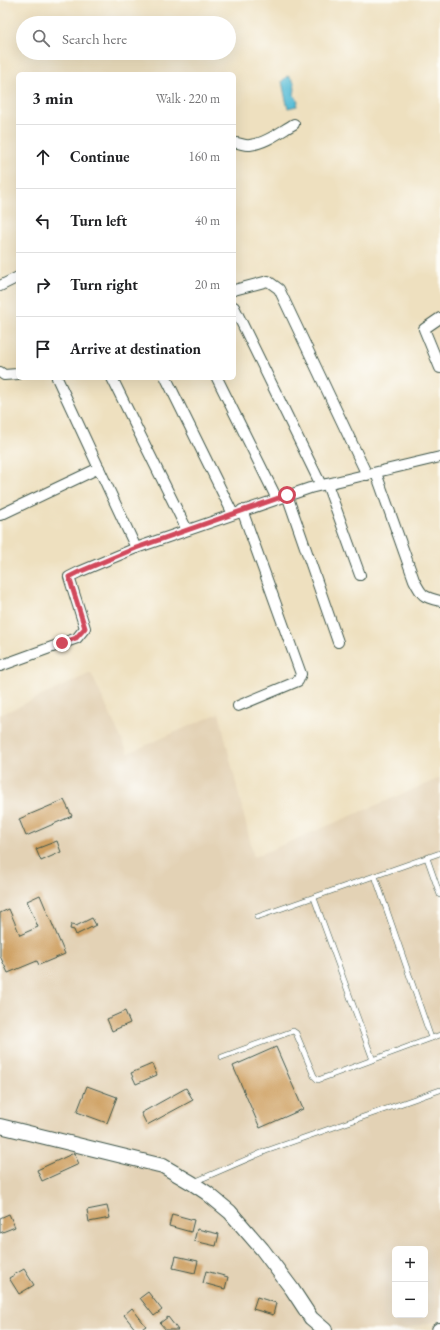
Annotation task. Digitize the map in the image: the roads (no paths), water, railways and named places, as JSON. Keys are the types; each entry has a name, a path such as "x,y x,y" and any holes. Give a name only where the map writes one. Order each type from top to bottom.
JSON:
{"street":[{"path":"236,142 247,145 259,143 294,124"},
{"path":"0,286 16,278"},
{"path":"236,289 268,281 279,290 371,474 419,591 426,597 440,601"},
{"path":"236,311 324,484 360,575"},
{"path":"440,318 424,329 440,368"},
{"path":"0,372 4,375 16,374"},
{"path":"58,380 136,548"},
{"path":"113,380 187,530"},
{"path":"167,380 238,512 301,674 298,681 238,706"},
{"path":"218,380 277,499"},
{"path":"0,666 76,638 85,628 69,577 79,572 136,548 287,495 324,484 440,457"},
{"path":"0,515 99,468"},
{"path":"287,495 338,642"},
{"path":"0,1126 163,1166 192,1183 230,1212 262,1249 292,1289 310,1318 325,1330"}],"lane":[{"path":"257,917 440,853"},
{"path":"427,858 440,895"},
{"path":"375,876 431,1038"},
{"path":"314,898 373,1060"},
{"path":"222,1057 293,1031 296,1033 316,1079 326,1078 440,1035"},
{"path":"192,1183 266,1152 440,1090"}],"water":[{"path":"287,76 293,81 295,86 294,95 298,101 297,106 288,108 282,81"}]}
